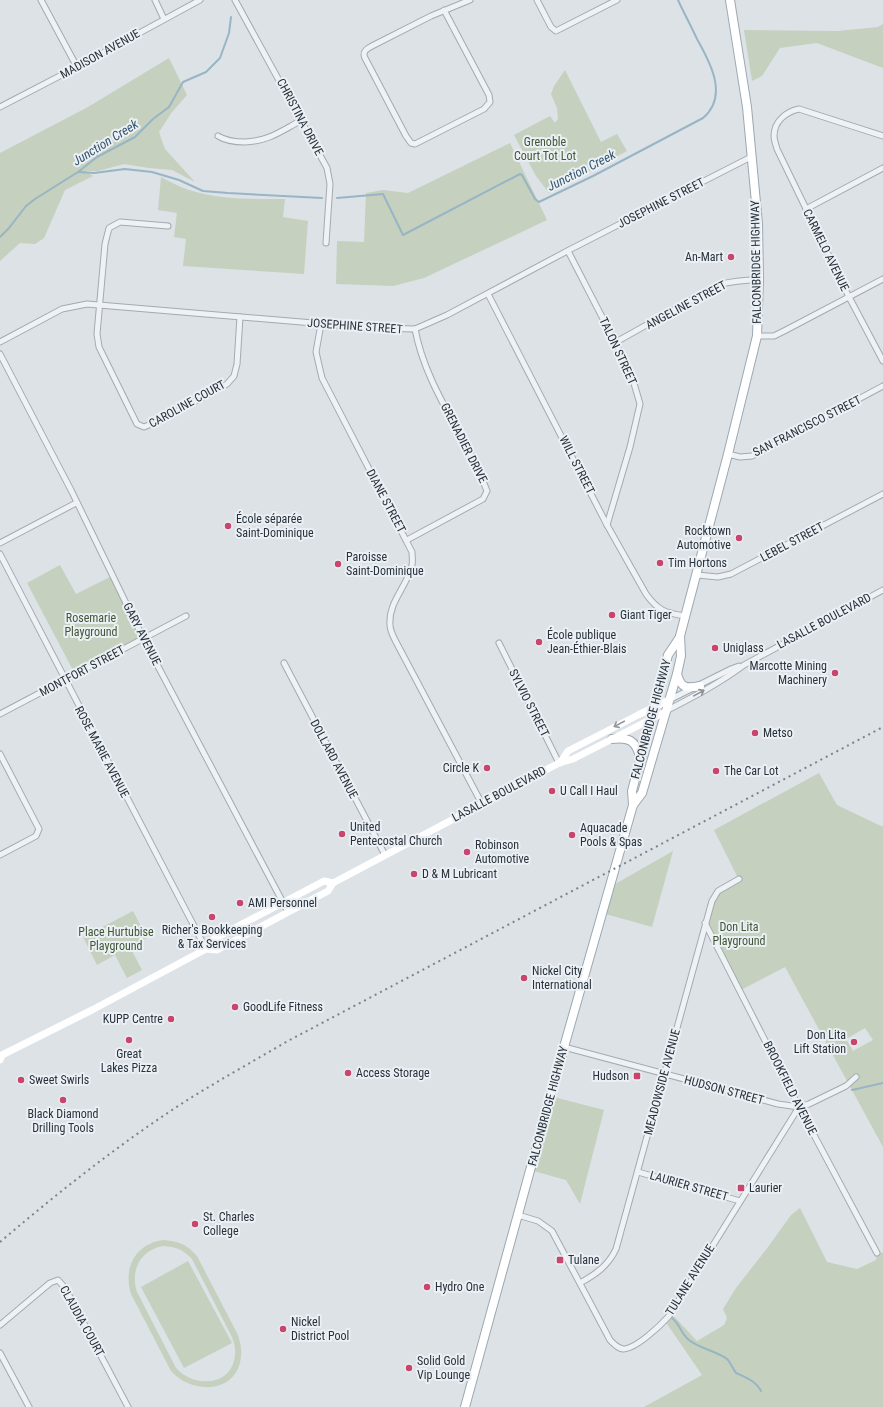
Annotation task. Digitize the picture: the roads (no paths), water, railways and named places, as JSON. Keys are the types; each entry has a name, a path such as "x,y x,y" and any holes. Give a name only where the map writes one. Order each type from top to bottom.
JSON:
{"main road":[{"name":"FALCONBRIDGE HIGHWAY","path":"466,1407 564,1047 633,806 642,793 668,700 677,674 681,656 680,636 697,575 757,336 759,280 758,224 747,107 730,0"},
{"name":"FALCONBRIDGE HIGHWAY","path":"633,806 632,791 668,655 680,636"},
{"path":"677,674 679,681 683,686 692,688 700,686"},
{"name":"LASALLE BOULEVARD","path":"559,763 568,751 668,700"},
{"name":"LASALLE BOULEVARD","path":"206,949 217,950 328,891 333,883 385,855 559,763 572,759 665,712"},
{"path":"612,739 625,738 633,742 637,746 640,758"},
{"name":"LASALLE BOULEVARD","path":"1,1056 206,949 212,940 283,902 324,881 333,883"}],"street":[{"path":"41,0 77,67"},
{"path":"155,0 164,19"},
{"name":"MADISON AVENUE","path":"0,107 200,0"},
{"name":"CHRISTINA DRIVE","path":"235,0 327,168 330,184 326,243"},
{"path":"444,10 489,95 490,102 484,109 415,144 411,143 406,136 365,58 364,53 372,46 431,16 444,10 470,0"},
{"path":"537,0 551,27 556,31 617,0"},
{"name":"CARMELO AVENUE","path":"883,136 798,109 790,111 778,122 774,136 777,149 806,209 849,297 883,361"},
{"path":"218,136 234,142 258,141 270,137 302,120"},
{"name":"JOSEPHINE STREET","path":"0,342 62,309 87,304 373,328 415,329 447,315 751,157"},
{"path":"806,209 883,168"},
{"path":"100,304 105,244 109,228 120,222 168,226"},
{"name":"TALON STREET","path":"568,251 631,373 640,404 630,447 607,525"},
{"path":"757,336 774,336 883,278"},
{"name":"ANGELINE STREET","path":"616,342 718,285 736,280 759,280"},
{"name":"WILL STREET","path":"488,294 607,525 646,594 653,605 673,614 685,616"},
{"name":"CAROLINE COURT","path":"100,304 97,334 99,347 137,424 144,428 227,384 234,376 237,364 240,317"},
{"name":"DIANE STREET","path":"321,324 316,352 322,378 412,552 412,564 408,577 394,600 390,615 390,627 395,640 482,804"},
{"name":"GRENADIER DRIVE","path":"407,540 483,499 487,491 479,470 427,372 418,347 415,329"},
{"name":"GARY AVENUE","path":"0,354 143,638 288,912"},
{"name":"SAN FRANCISCO STREET","path":"728,454 740,457 752,456 883,386"},
{"name":"LEBEL STREET","path":"697,575 718,577 731,574 883,494"},
{"path":"0,543 76,503"},
{"name":"ROSE MARIE AVENUE","path":"0,554 206,949"},
{"name":"LASALLE BOULEVARD","path":"665,712 710,688 733,674 744,665 883,590"},
{"name":"MONTFORT STREET","path":"0,714 186,616"},
{"name":"SYLVIO STREET","path":"499,643 559,763"},
{"name":"DOLLARD AVENUE","path":"284,663 385,855"},
{"name":"LASALLE BOULEVARD","path":"668,700 700,686 731,669 744,665"},
{"path":"0,754 39,829 36,836 0,855"},
{"name":"MEADOWSIDE AVENUE","path":"580,1283 601,1270 613,1255 620,1237 705,923 714,896 722,887 739,879"},
{"name":"BROOKFIELD AVENUE","path":"705,923 799,1107 877,1253"},
{"name":"HUDSON STREET","path":"564,1047 778,1104 799,1107 809,1104 846,1086 856,1077"},
{"name":"TULANE AVENUE","path":"518,1215 538,1220 552,1230 610,1340 614,1345 622,1348 631,1347 658,1328 669,1316 799,1107"},
{"name":"LAURIER STREET","path":"638,1172 740,1201"},
{"name":"CLAUDIA COURT","path":"0,1325 50,1283 58,1280 65,1288 128,1407"},
{"path":"0,1353 28,1407"}],"waterway":[{"name":"Junction Creek","path":"337,198 383,194 403,235 520,174 522,175 535,199 539,202 593,176 703,118 711,109 715,100 715,79 707,58 678,0"},
{"name":"Junction Creek","path":"0,237 26,206 78,172 97,157 135,137 153,119 169,107 183,82 206,72 220,58 229,33 231,17"},
{"path":"79,172 94,173 125,169 152,172 179,180 203,191 322,198"},
{"path":"852,1090 883,1083"},
{"path":"672,1318 689,1340 698,1346 725,1357 736,1373 753,1382 761,1391"}],"railway":[{"path":"0,1242 69,1185 116,1149 164,1115 225,1077 286,1042 883,727"}],"place":[{"name":"An-Mart","path":"731,257"},
{"name":"École séparée Saint-Dominique","path":"228,526"},
{"name":"Rocktown Automotive","path":"739,538"},
{"name":"Tim Hortons","path":"660,563"},
{"name":"Paroisse Saint-Dominique","path":"338,564"},
{"name":"Giant Tiger","path":"612,615"},
{"name":"École publique Jean-Éthier-Blais","path":"539,642"},
{"name":"Uniglass","path":"715,648"},
{"name":"Marcotte Mining Machinery","path":"835,673"},
{"name":"Metso","path":"755,733"},
{"name":"Circle K","path":"487,768"},
{"name":"The Car Lot","path":"716,771"},
{"name":"U Call I Haul","path":"552,791"},
{"name":"United Pentecostal Church","path":"342,834"},
{"name":"Aquacade Pools & Spas","path":"572,835"},
{"name":"Robinson Automotive","path":"467,852"},
{"name":"D & M Lubricant","path":"414,874"},
{"name":"AMI Personnel","path":"240,903"},
{"name":"Richer's Bookkeeping & Tax Services","path":"212,917"},
{"name":"Nickel City International","path":"524,978"},
{"name":"GoodLife Fitness","path":"235,1007"},
{"name":"KUPP Centre","path":"171,1019"},
{"name":"Great Lakes Pizza","path":"129,1040"},
{"name":"Don Lita Lift Station","path":"854,1042"},
{"name":"Access Storage","path":"348,1073"},
{"name":"Hudson","path":"637,1076"},
{"name":"Sweet Swirls","path":"21,1080"},
{"name":"Black Diamond Drilling Tools","path":"63,1100"},
{"name":"Laurier","path":"741,1188"},
{"name":"St. Charles College","path":"195,1224"},
{"name":"Tulane","path":"560,1260"},
{"name":"Hydro One","path":"427,1287"},
{"name":"Nickel District Pool","path":"283,1329"},
{"name":"Solid Gold Vip Lounge","path":"409,1368"}],"park label":[{"name":"Grenoble Court Tot Lot","path":"545,149"},
{"name":"Rosemarie Playground","path":"91,625"},
{"name":"Don Lita Playground","path":"739,934"},
{"name":"Place Hurtubise Playground","path":"116,939"}]}
